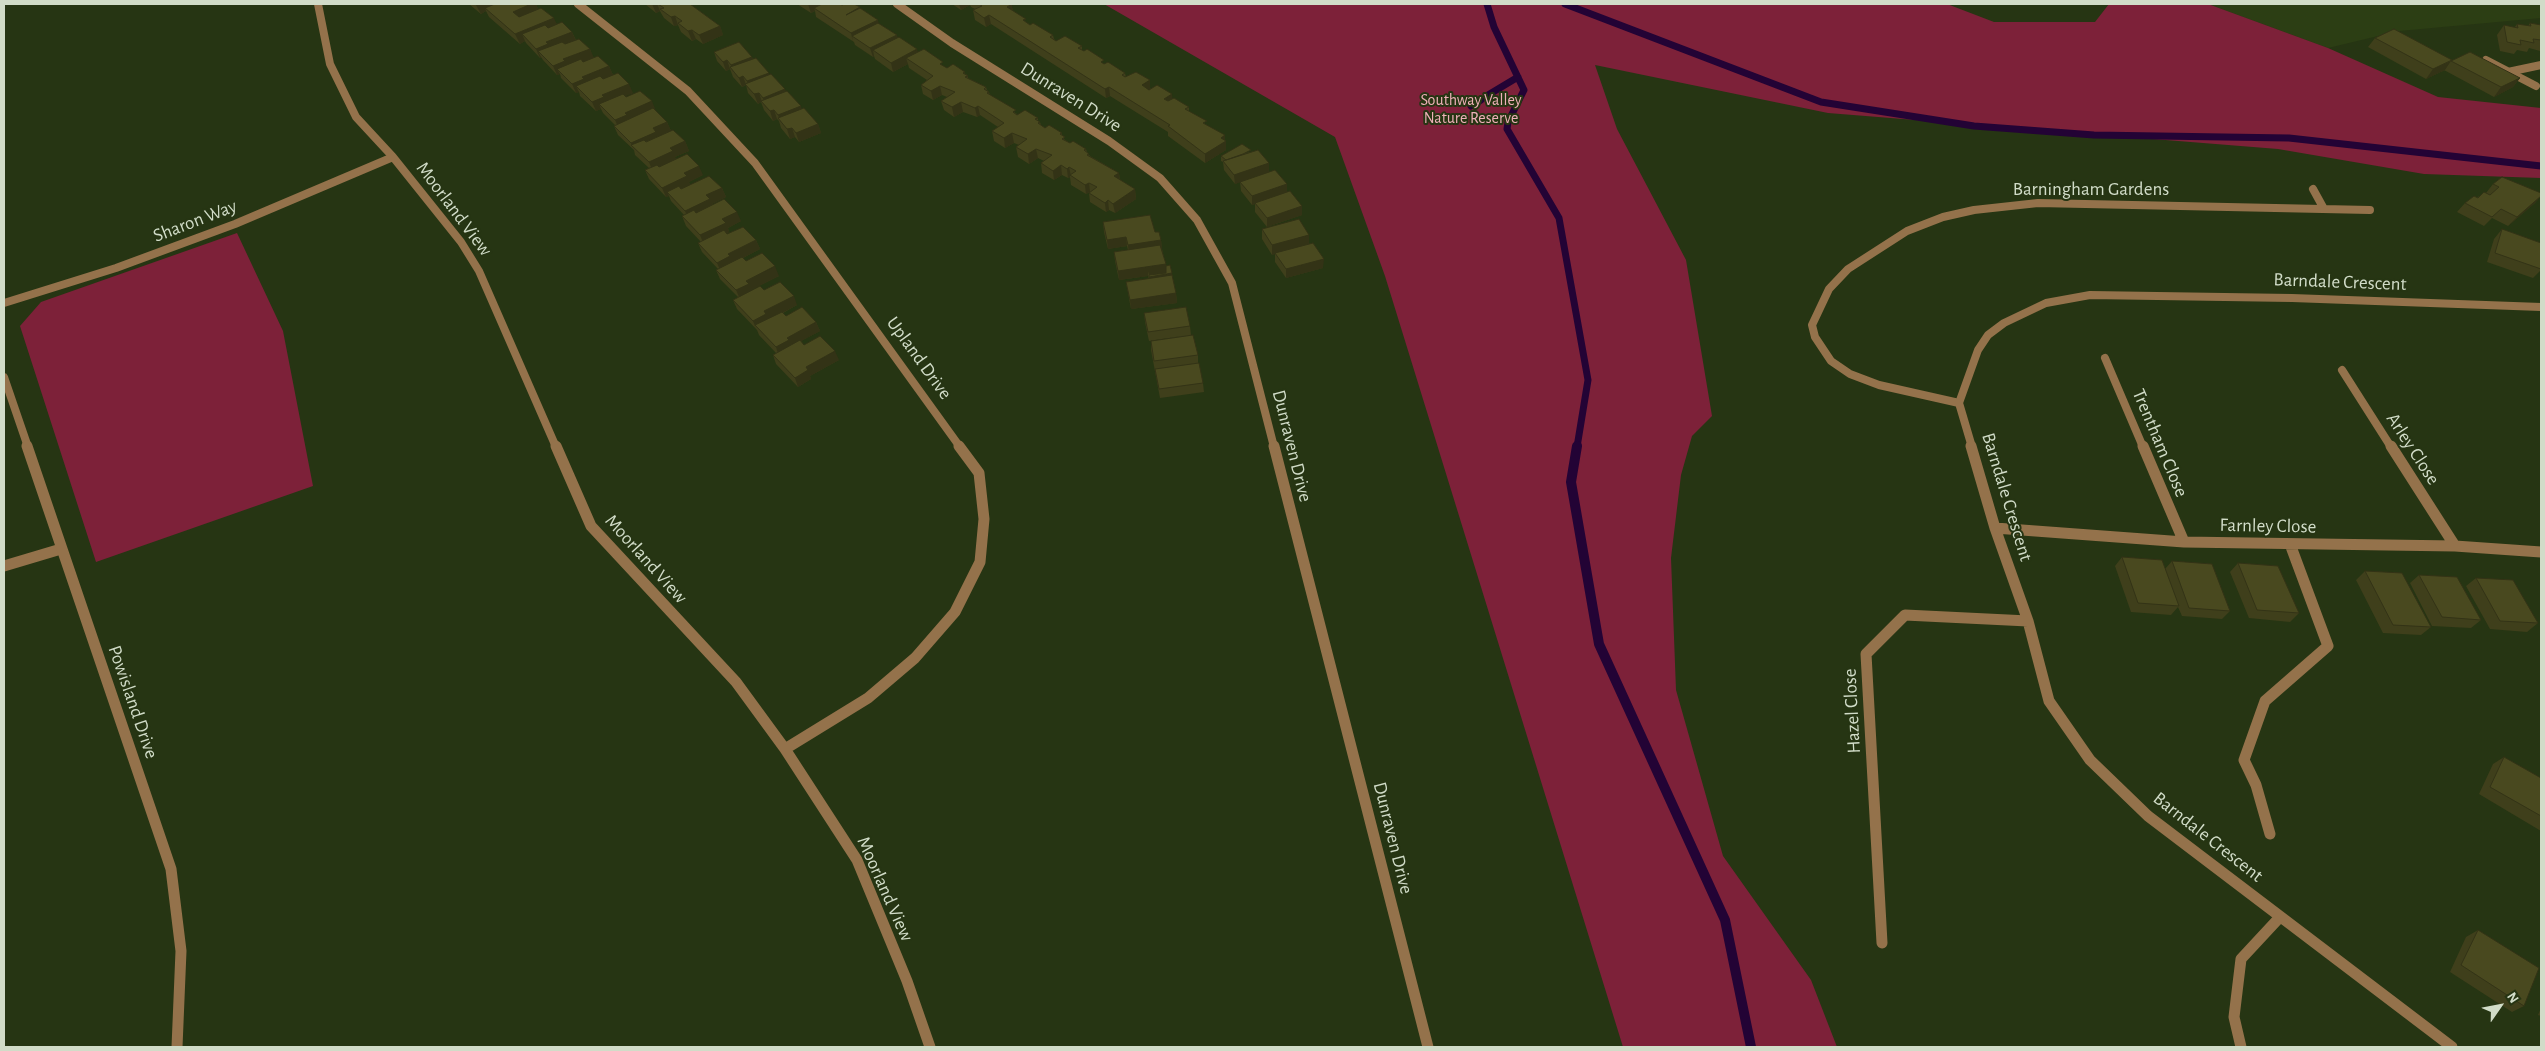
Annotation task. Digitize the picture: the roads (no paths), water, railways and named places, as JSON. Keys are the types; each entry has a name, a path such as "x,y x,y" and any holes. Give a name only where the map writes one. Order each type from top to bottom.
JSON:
{"street":[{"name":"Moorland View","path":"318,4 330,64 356,117 393,157 461,242 479,271 591,526 736,682 785,749 857,860 906,981 930,1047"},
{"name":"Upland Drive","path":"578,4 688,92 755,163 979,473 984,519 980,562 955,612 915,658 868,698 785,749"},
{"name":"Dunraven Drive","path":"898,4 952,43 1109,141 1160,178 1198,220 1232,283 1428,1047"},
{"path":"2479,56 2536,86"},
{"path":"2508,72 2541,65"},
{"name":"Sharon Way","path":"4,303 116,268 227,227 393,157"},
{"path":"2313,189 2324,209"},
{"name":"Barningham Gardens","path":"1958,403 1879,385 1850,374 1831,361 1815,337 1812,325 1816,313 1829,289 1856,264 1879,247 1907,231 1943,217 1974,210 2038,203 2370,210"},
{"name":"Barndale Crescent","path":"2452,1047 2148,816 2090,760 2049,701 2028,621 1995,528 1958,403 1978,350 1988,335 2004,323 2046,303 2066,298 2090,295 2273,298 2541,307"},
{"name":"Trentham Close","path":"2105,358 2184,542"},
{"name":"Arley Close","path":"2342,370 2455,546"},
{"name":"Powisland Drive","path":"4,377 171,869 181,951 177,1047"},
{"name":"Farnley Close","path":"1995,528 2184,542 2455,546 2541,552"},
{"path":"2270,834 2256,785 2244,760 2265,701 2328,646 2290,544"},
{"path":"4,566 61,549"},
{"name":"Hazel Close","path":"1882,944 1866,654 1905,616 2028,621"},
{"path":"2241,1047 2234,1017 2241,959 2280,918"}],"waterway":[{"path":"1487,4 1494,27 1518,77"},
{"path":"1565,4 1821,102 1974,126 2094,135 2289,138 2541,166"},
{"path":"1488,95 1518,77"},
{"path":"1518,77 1524,90 1508,122 1507,129 1559,218 1588,380 1577,447"},
{"path":"1471,106 1481,100"},
{"path":"1577,446 1571,482 1599,644 1725,920 1751,1047"}],"park label":[{"name":"Southway Valley Nature Reserve","path":"1471,109"}]}
